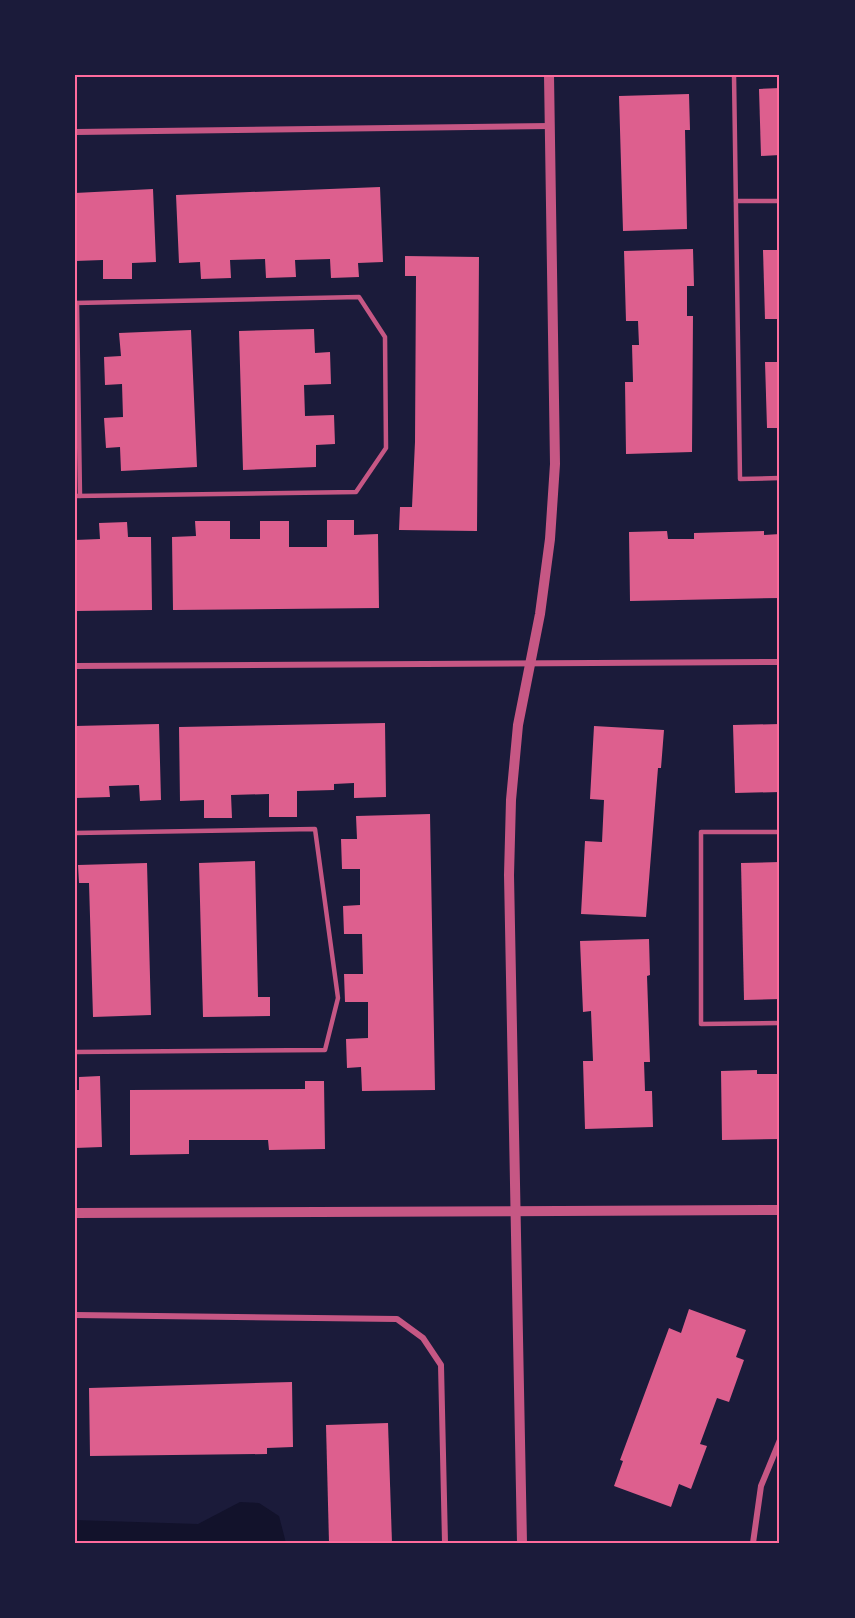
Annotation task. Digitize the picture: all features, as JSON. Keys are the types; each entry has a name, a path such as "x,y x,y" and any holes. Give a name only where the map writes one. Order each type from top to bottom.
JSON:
{"street":[{"path":"522,1543 510,843 518,725 550,539 555,464 549,75"},
{"path":"75,132 550,126"},
{"path":"75,666 780,662"},
{"path":"75,1213 780,1210"},
{"path":"75,1315 397,1319 423,1338 441,1365 445,1543"},
{"path":"753,1543 761,1486 780,1440"}],"lane":[{"path":"734,75 740,479 780,478"},
{"path":"736,201 780,201"},
{"path":"359,297 385,337 386,447 356,492 77,496 76,303 359,297"},
{"path":"75,832 315,830 338,999 325,1050 75,1052"},
{"path":"780,832 701,832 701,1024 780,1023"}],"shaded area":[{"path":"240,1502 259,1503 279,1516 286,1543 75,1543 75,1520 198,1524"}],"building":[{"path":"780,88 780,155 761,156 759,89"},
{"path":"689,94 690,130 685,130 687,229 623,231 619,96"},
{"path":"380,187 383,262 358,263 359,277 331,278 330,259 295,260 296,277 266,278 265,259 230,260 231,278 201,279 200,262 179,263 176,195"},
{"path":"153,189 156,262 132,263 132,279 103,279 103,260 75,261 75,193"},
{"path":"693,249 694,286 687,286 687,316 693,316 692,452 626,454 625,382 633,382 632,345 639,345 638,321 626,321 624,251"},
{"path":"763,250 780,250 780,319 765,319"},
{"path":"405,256 479,257 477,531 399,530 400,507 412,507 415,442 416,276 405,276"},
{"path":"314,329 315,353 330,352 331,384 304,385 305,416 334,415 335,444 316,445 316,467 243,470 239,331"},
{"path":"191,330 197,467 121,471 120,447 106,448 104,418 123,417 122,384 105,385 104,357 121,356 119,333"},
{"path":"765,362 780,362 780,428 767,428"},
{"path":"327,520 354,520 354,535 378,534 379,608 173,610 172,537 196,536 195,521 230,521 230,539 260,539 260,521 289,521 289,547 327,547"},
{"path":"127,522 128,537 151,537 152,610 75,611 75,540 100,539 99,523"},
{"path":"667,531 668,539 694,539 694,533 764,531 764,535 780,534 780,598 630,601 629,532"},
{"path":"385,723 386,797 354,798 354,783 334,784 334,790 297,791 297,817 269,817 269,794 231,795 232,818 204,818 204,800 180,801 179,727"},
{"path":"159,724 161,800 140,801 139,785 109,786 110,797 75,798 75,726"},
{"path":"780,724 780,792 735,793 733,725"},
{"path":"594,726 664,730 661,768 658,768 646,917 581,914 585,841 602,842 604,800 590,799"},
{"path":"430,814 435,1090 362,1091 361,1067 347,1068 346,1039 368,1038 368,1002 345,1002 344,974 363,974 362,934 344,934 343,906 360,905 360,869 342,869 341,839 357,839 356,816"},
{"path":"255,861 258,997 270,997 270,1016 203,1017 199,863"},
{"path":"780,862 780,999 744,1000 741,863"},
{"path":"147,863 151,1015 93,1017 89,883 79,883 78,865"},
{"path":"649,939 650,975 647,976 650,1062 644,1062 645,1091 652,1091 653,1127 585,1129 583,1061 593,1061 591,1011 583,1012 580,941"},
{"path":"757,1070 757,1074 780,1074 780,1139 722,1140 721,1071"},
{"path":"100,1076 102,1147 75,1148 75,1090 79,1090 79,1077"},
{"path":"305,1081 324,1081 325,1149 269,1150 268,1140 189,1140 189,1154 130,1155 130,1090 305,1089"},
{"path":"689,1309 746,1330 736,1357 744,1360 729,1402 717,1398 700,1444 707,1446 691,1489 679,1484 671,1507 614,1486 623,1461 620,1460 669,1328 681,1333"},
{"path":"292,1382 293,1447 267,1448 267,1454 90,1456 89,1388"},
{"path":"388,1423 392,1543 329,1543 326,1425"}]}
